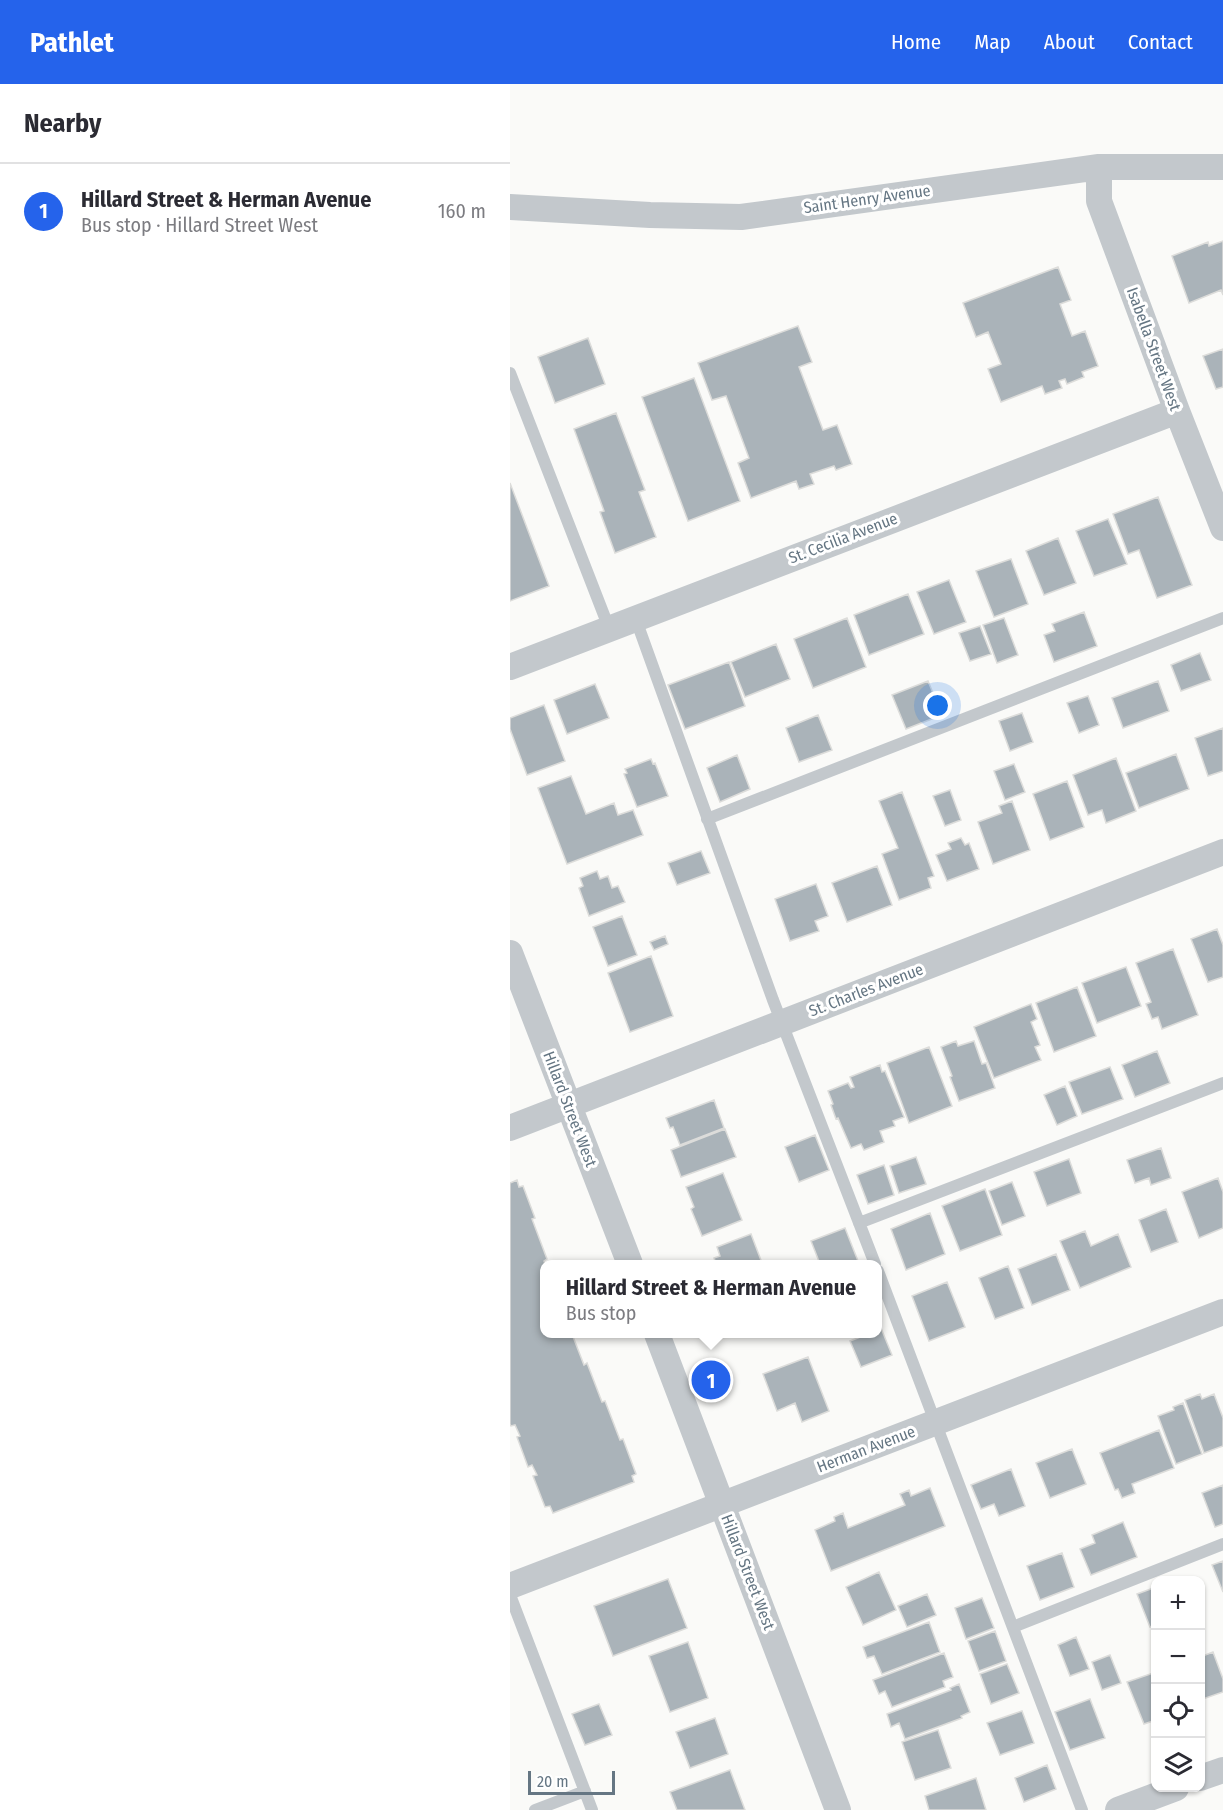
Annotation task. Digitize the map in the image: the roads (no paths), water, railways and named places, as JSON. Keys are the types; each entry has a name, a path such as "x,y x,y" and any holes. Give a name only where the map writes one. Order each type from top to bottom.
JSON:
{"street":[{"name":"Saint Henry Avenue","path":"510,207 650,215 741,217 1099,167 1223,167"},
{"name":"Isabella Street West","path":"1099,167 1099,201 1223,528"},
{"name":"St. Cecilia Avenue","path":"510,666 1177,411"},
{"name":"St. Charles Avenue","path":"510,1128 1223,852"},
{"name":"Hillard Street West","path":"510,953 628,1260"},
{"name":"Herman Avenue","path":"510,1586 1223,1312"},
{"name":"Hillard Street West","path":"659,1338 838,1810"},
{"path":"1205,1776 1223,1770"},
{"path":"1118,1810 1165,1792"}],"lane":[{"path":"510,373 609,628"},
{"path":"635,617 782,1022 873,1260"},
{"path":"707,819 1223,618"},
{"path":"859,1223 1223,1083"},
{"path":"882,1282 1082,1810"},
{"path":"1013,1627 1223,1544"},
{"path":"510,1595 592,1810"},
{"path":"535,1810 585,1791"}],"place":[{"name":"Hillard Street & Herman Avenue","path":"711,1380"}]}
